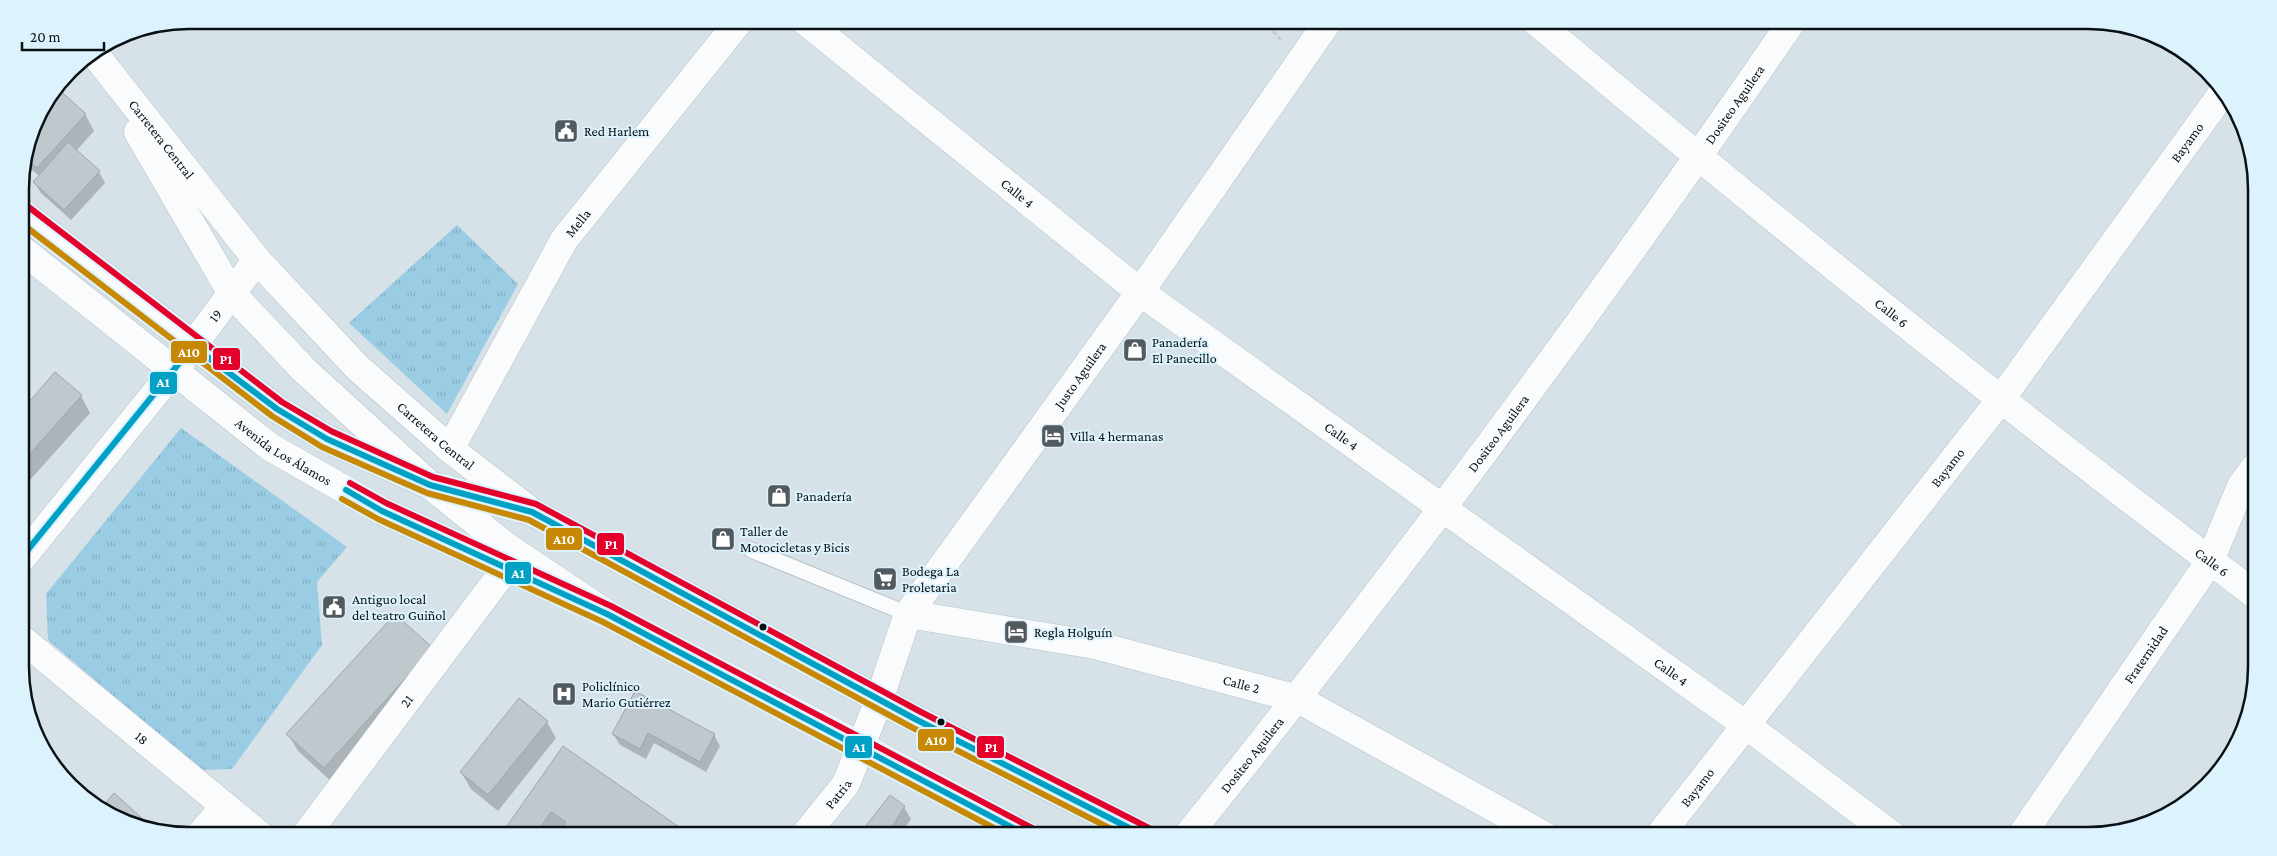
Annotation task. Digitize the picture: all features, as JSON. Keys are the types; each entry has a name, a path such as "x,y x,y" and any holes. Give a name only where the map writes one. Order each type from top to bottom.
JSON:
{"street":[{"name":"Mella","path":"450,449 564,240 733,29"},
{"name":"Calle 4","path":"815,29 1140,292 1444,507 1746,725 1881,827"},
{"name":"Justo Aguilera","path":"862,746 908,614 1140,292 1323,29"},
{"name":"Calle 6","path":"1545,29 1698,158 2001,400 2248,589"},
{"name":"Dositeo Aguilera","path":"1194,827 1298,699 1444,507 1698,158 1788,29"},
{"name":"Carretera Central","path":"97,58 257,260 357,367 450,449 532,512 879,700 1127,827"},
{"name":"Carretera Central","path":"96,59 232,294 304,370 430,485 507,547 607,614 862,746 1011,827"},
{"name":"Bayamo","path":"1666,827 2001,400 2219,98"},
{"path":"29,218 276,409 318,434 430,485 532,512"},
{"name":"Avenida Los Álamos","path":"29,255 175,369 270,447 382,511 607,614"},
{"name":"19","path":"29,549 175,369 257,260"},
{"name":"Fraternidad","path":"2028,827 2210,561 2241,486 2248,477"},
{"name":"21","path":"312,827 507,567"},
{"name":"Calle 2","path":"908,614 1095,646 1298,699 1529,827"},
{"name":"18","path":"29,645 250,827"},
{"name":"Patria","path":"811,827 846,784 862,746"},
{"path":"207,827 225,806"}],"lane":[{"path":"751,550 908,614"}],"green space":[{"path":"457,225 518,284 447,414 349,323"},
{"path":"181,428 347,547 317,582 322,645 232,769 201,770 48,640 46,594"}],"building":[{"path":"61,92 86,114 37,168 31,163 34,147 41,127"},
{"path":"68,142 100,171 64,210 33,182"},
{"path":"55,372 82,395 29,455 29,402"},
{"path":"395,614 433,648 324,768 286,734"},
{"path":"635,691 715,734 700,762 648,733 640,749 612,734"},
{"path":"519,698 548,721 488,795 460,772"},
{"path":"563,746 679,827 563,827 566,822 551,812 540,827 506,827"},
{"path":"114,793 144,820 118,811 105,803"},
{"path":"890,795 905,806 892,827 865,827"}],"transit line":[{"name":"P1","path":"29,207 282,402 331,431 433,477 536,504 921,712 1147,827"},
{"name":"A10","path":"29,229 272,416 322,447 427,493 529,520 913,728 1107,827"},
{"name":"A1","path":"29,548 193,346 277,409 327,439 430,485 532,512 917,720 1127,827"},
{"name":"P1","path":"350,483 386,503 611,606 1030,827"},
{"name":"A1","path":"346,490 382,511 607,614 1011,827"},
{"name":"A10","path":"342,499 378,519 603,622 992,827"}],"place":[{"name":"Red Harlem","path":"566,131"},
{"name":"Panadería El Panecillo","path":"1135,350"},
{"name":"Villa 4 hermanas","path":"1053,436"},
{"name":"Panadería","path":"779,496"},
{"name":"Taller de Motocicletas y Bicis","path":"723,539"},
{"name":"Bodega La Proletaria","path":"885,579"},
{"name":"Antiguo local del teatro Guiñol","path":"334,607"},
{"name":"Regla Holguín","path":"1016,632"},
{"name":"Policlínico Mario Gutiérrez","path":"564,694"}]}
